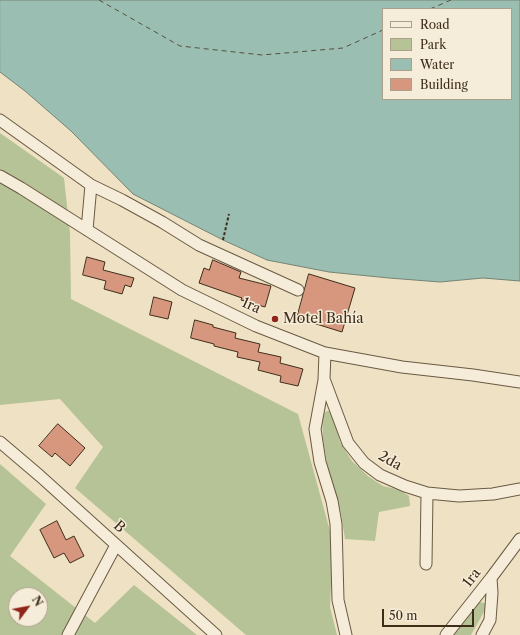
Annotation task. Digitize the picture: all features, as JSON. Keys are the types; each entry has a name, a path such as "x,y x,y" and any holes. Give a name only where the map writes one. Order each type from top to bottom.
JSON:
{"street":[{"path":"0,120 92,186 122,200 162,222 199,245 298,290"},
{"name":"1ra","path":"0,176 182,290 256,326 326,352 402,367 520,382"},
{"path":"88,230 92,186"},
{"name":"2da","path":"326,352 324,379 348,443 364,463 380,475 426,493 459,496 493,494 520,489"},
{"path":"324,379 316,429 320,462 332,501 336,524 338,600 346,635"},
{"name":"B","path":"0,442 40,476 216,635"},
{"path":"426,493 426,564"},
{"name":"1ra","path":"446,635 520,539"},
{"path":"68,635 116,545"},
{"path":"482,635 490,620 492,593 491,578"}],"path":[{"path":"223,240 229,214"}],"green space":[{"path":"0,133 64,178 70,233 71,299 298,414 333,542 330,607 337,635 246,635 75,488 103,447 60,399 0,405"},
{"path":"327,411 331,411 335,420 340,442 352,461 368,476 383,486 396,489 409,496 410,506 379,512 375,541 345,539 341,514 327,463 323,439 322,415"},
{"path":"0,464 46,504 10,556 95,623 134,585 197,635 0,635"},
{"path":"479,602 485,603 485,610 471,635 454,635"}],"water":[{"path":"0,0 520,0 520,281 483,278 440,282 389,278 329,272 267,260 223,240 133,194 71,131 25,91 0,72"}],"building":[{"path":"87,257 105,262 103,270 134,278 131,287 125,285 122,294 104,289 106,281 83,275"},
{"path":"213,260 241,272 239,278 271,286 265,307 241,300 242,298 199,283 204,268 209,270"},
{"path":"309,274 355,288 342,332 297,318"},
{"path":"154,297 172,302 168,319 150,315"},
{"path":"195,320 213,325 213,327 236,333 235,338 260,344 258,352 281,357 280,363 303,369 298,386 280,382 281,376 258,370 260,362 237,357 238,352 191,338"},
{"path":"58,424 85,448 70,466 55,453 52,457 39,446"},
{"path":"57,521 66,540 74,536 84,556 70,563 64,553 54,558 40,530"}],"ferry route":[{"path":"99,0 180,46 262,55 343,48 382,30"},
{"path":"432,8 451,0"}],"place":[{"name":"Motel Bahía","path":"275,319"}]}
